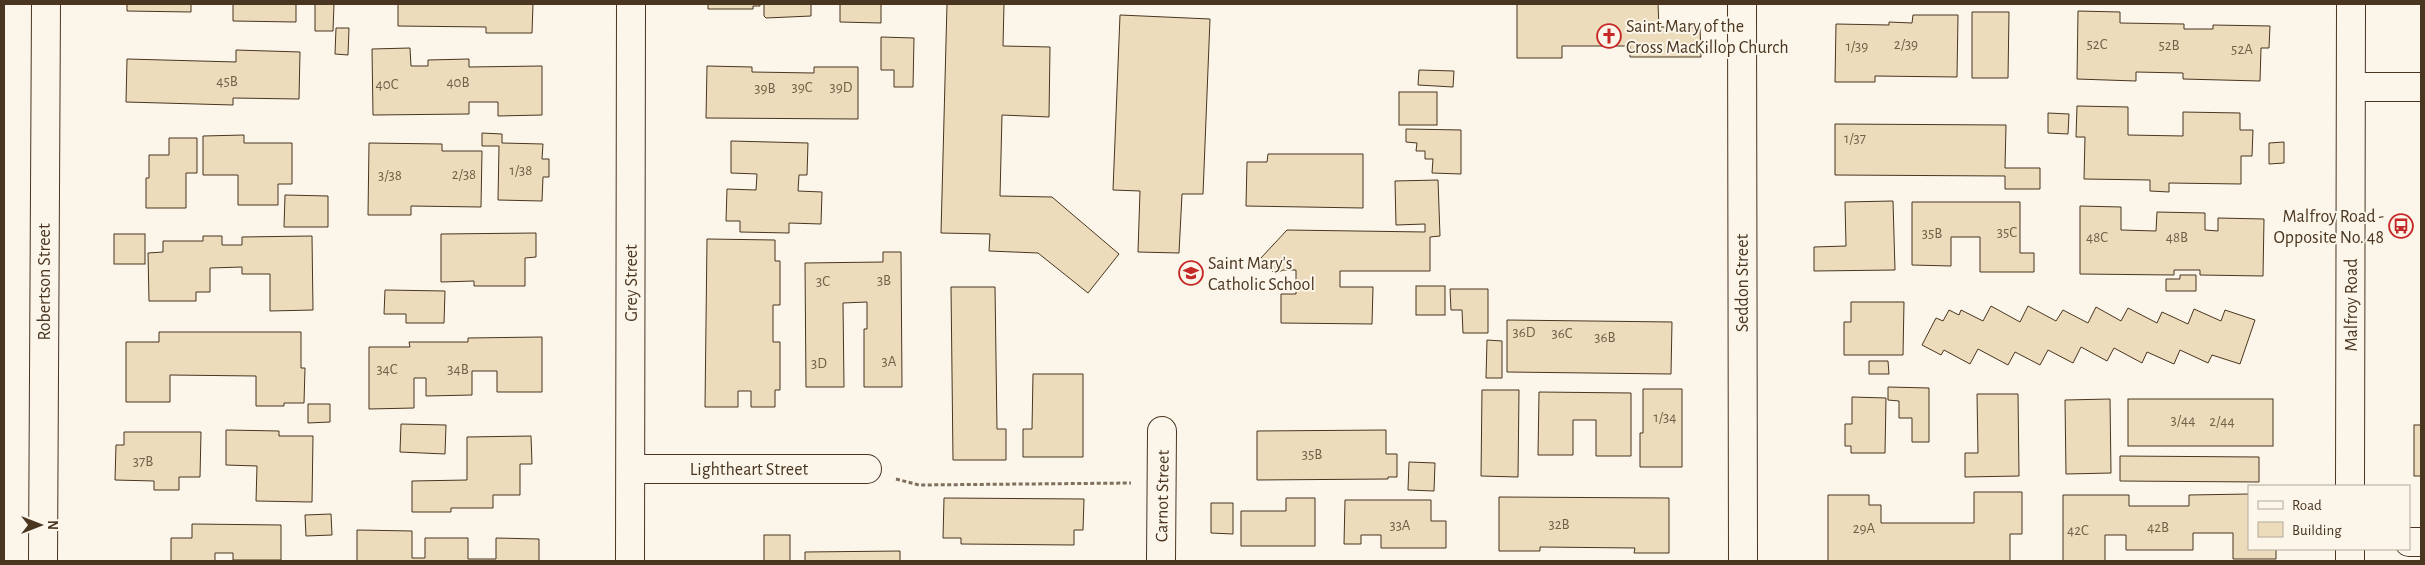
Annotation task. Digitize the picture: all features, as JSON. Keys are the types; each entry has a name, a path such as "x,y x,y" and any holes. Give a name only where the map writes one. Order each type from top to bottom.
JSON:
{"street":[{"name":"Robertson Street","path":"43,561 46,4"},
{"name":"Grey Street","path":"630,561 631,4"},
{"name":"Seddon Street","path":"1742,4 1742,561"},
{"name":"Malfroy Road","path":"2350,485 2352,4"},
{"path":"2351,87 2421,87"},
{"name":"Carnot Street","path":"1161,561 1162,431"},
{"name":"Lightheart Street","path":"631,469 867,469"}],"path":[{"path":"867,469 919,485 1162,482"}],"building":[{"path":"127,4 191,4 191,12 127,11"},
{"path":"233,4 296,4 296,22 233,21"},
{"path":"315,4 334,4 333,31 315,31"},
{"path":"398,4 533,4 532,33 486,33 486,27 398,26"},
{"path":"708,4 760,4 760,6 753,6 753,9 708,9"},
{"path":"764,4 811,4 811,16 766,18 764,16"},
{"path":"840,4 881,4 881,23 840,22"},
{"path":"947,4 1004,4 1003,46 1050,47 1049,117 1002,115 1000,196 1052,197 1119,254 1088,293 1038,253 989,251 990,234 941,233"},
{"name":"Saint Mary of the Cross MacKillop Church","path":"1517,4 1658,4 1659,27 1700,27 1701,57 1630,57 1630,46 1562,46 1562,58 1517,58"},
{"path":"2078,11 2120,12 2120,23 2184,24 2184,29 2213,29 2213,25 2270,26 2269,48 2261,48 2260,81 2183,79 2183,73 2136,72 2136,81 2077,79"},
{"path":"1972,12 2009,12 2008,78 1972,78"},
{"path":"1120,15 1210,19 1203,194 1182,194 1179,253 1138,252 1140,191 1113,190"},
{"path":"1913,15 1958,15 1957,77 1875,76 1875,82 1835,82 1836,24 1889,25 1889,22 1912,23"},
{"path":"336,28 349,28 348,55 335,54"},
{"path":"881,37 914,38 913,87 894,87 894,70 881,70"},
{"path":"410,48 411,66 428,66 428,60 469,59 469,67 542,66 542,115 498,116 498,102 469,102 469,114 373,115 372,49"},
{"path":"236,50 300,52 299,99 233,98 233,105 126,102 127,59 236,62"},
{"path":"707,66 752,67 752,72 814,73 814,67 858,67 858,119 706,118"},
{"path":"1419,70 1454,71 1453,87 1418,85"},
{"path":"1399,92 1437,92 1437,125 1399,125"},
{"path":"2077,106 2128,107 2128,135 2183,136 2183,112 2240,113 2240,130 2253,130 2252,156 2241,156 2241,184 2169,183 2169,192 2150,191 2150,180 2084,179 2085,137 2076,137"},
{"path":"2048,113 2069,114 2068,134 2048,133"},
{"path":"1835,124 2006,125 2005,168 2040,168 2040,189 2005,189 2005,176 1835,175"},
{"path":"1406,129 1461,130 1461,174 1432,173 1433,159 1425,159 1425,151 1416,151 1417,143 1406,142"},
{"path":"482,133 502,134 502,143 543,144 542,159 549,159 549,177 543,177 542,201 498,200 499,146 482,146"},
{"path":"244,135 244,143 292,143 292,184 278,184 278,205 238,205 238,175 203,175 203,136"},
{"path":"169,138 197,138 197,173 186,173 186,208 146,208 146,178 149,178 149,155 169,155"},
{"path":"731,141 808,143 807,175 799,175 798,191 822,192 821,224 789,223 789,233 740,232 740,221 726,221 727,189 756,190 757,174 731,173"},
{"path":"2284,142 2284,163 2269,164 2269,143"},
{"path":"369,143 442,144 442,151 482,151 481,207 411,206 411,215 368,215"},
{"path":"1268,154 1363,154 1363,208 1246,206 1247,162 1267,162"},
{"path":"1438,180 1440,236 1430,237 1430,271 1340,271 1340,287 1373,287 1372,324 1281,323 1281,294 1296,294 1296,270 1283,270 1275,274 1260,259 1287,230 1425,232 1425,224 1396,225 1395,181"},
{"path":"285,195 328,196 328,227 284,227"},
{"path":"1893,201 1895,270 1814,271 1814,247 1846,246 1845,202"},
{"path":"1912,202 2020,202 2020,253 2034,253 2034,272 1980,272 1980,237 1951,237 1951,266 1912,265"},
{"path":"2080,206 2121,207 2121,230 2156,231 2157,212 2205,213 2205,230 2218,231 2218,218 2264,219 2263,276 2200,275 2200,270 2174,270 2174,275 2080,274"},
{"path":"536,233 536,257 525,258 525,286 474,286 474,281 441,282 441,234"},
{"path":"114,234 145,234 145,264 114,264"},
{"path":"203,236 222,236 222,245 242,245 242,237 312,236 313,310 270,311 270,274 242,274 242,267 210,268 210,292 196,292 196,301 149,301 148,253 163,252 163,241 203,241"},
{"path":"707,239 775,240 775,261 780,261 780,305 773,305 773,342 780,342 780,390 775,390 775,407 751,407 751,391 738,391 738,407 705,407"},
{"path":"883,252 901,252 902,387 864,387 864,329 867,329 867,302 843,303 844,387 806,387 805,263 883,262"},
{"path":"2180,275 2196,275 2196,291 2166,291 2166,279 2180,279"},
{"path":"1416,286 1445,286 1445,315 1416,315"},
{"path":"951,287 995,287 997,429 1006,429 1006,460 953,460"},
{"path":"1450,289 1488,289 1488,333 1463,333 1462,310 1451,310"},
{"path":"385,290 445,291 444,323 406,323 406,314 384,314"},
{"path":"1851,302 1904,302 1903,355 1844,355 1844,322 1851,322"},
{"path":"1991,306 2020,322 2028,306 2056,321 2063,310 2088,323 2096,307 2121,321 2128,308 2157,323 2162,312 2188,324 2194,309 2221,321 2225,310 2255,320 2240,364 2212,355 2208,363 2180,350 2174,364 2147,352 2142,363 2114,348 2107,361 2081,347 2073,363 2048,350 2040,365 2015,352 2008,365 1978,349 1970,364 1944,350 1941,355 1922,345 1936,318 1943,321 1949,310 1959,315 1961,310 1983,321"},
{"path":"1507,320 1672,322 1671,374 1507,372"},
{"path":"159,332 301,332 301,368 305,368 304,403 284,403 284,406 256,406 256,376 170,375 170,402 126,402 126,342 159,342"},
{"path":"542,337 542,392 497,392 497,371 472,371 472,395 426,396 426,378 414,378 414,408 369,409 369,347 410,347 409,342 468,342 468,338"},
{"path":"1487,340 1502,341 1502,378 1486,378"},
{"path":"1869,361 1888,361 1889,374 1869,374"},
{"path":"1033,374 1083,374 1083,457 1023,457 1023,429 1032,429"},
{"path":"1888,387 1929,388 1929,442 1912,442 1912,418 1899,418 1899,401 1888,400"},
{"path":"1643,389 1682,389 1682,467 1640,467 1640,433 1643,433"},
{"path":"1482,390 1519,390 1518,477 1481,476"},
{"path":"1539,392 1631,393 1631,456 1596,456 1596,420 1573,420 1573,455 1538,455"},
{"path":"1977,394 2018,394 2019,476 1965,477 1965,453 1978,453"},
{"path":"1852,397 1886,398 1885,453 1851,453 1851,446 1845,446 1845,424 1852,424"},
{"path":"2110,399 2111,473 2066,474 2065,400"},
{"path":"2128,399 2273,399 2273,446 2128,446"},
{"path":"308,404 330,404 330,422 308,423"},
{"path":"401,424 446,425 445,454 400,452"},
{"path":"2414,425 2421,425 2421,476 2414,476"},
{"path":"226,430 279,431 279,436 313,436 312,502 256,501 257,466 226,465"},
{"path":"1386,430 1386,454 1397,454 1397,477 1388,477 1388,479 1257,480 1257,431"},
{"path":"124,432 201,432 200,477 179,477 179,490 154,490 154,481 115,480 116,445 124,445"},
{"path":"531,436 532,464 520,464 520,495 493,495 493,508 451,508 451,512 412,512 412,481 467,480 467,437"},
{"path":"2120,456 2259,457 2259,482 2120,481"},
{"path":"1409,462 1435,463 1434,491 1408,490"},
{"path":"1974,492 2022,492 2022,534 2010,534 2010,561 1828,561 1828,495 1869,495 1869,505 1881,505 1881,523 1974,523"},
{"path":"2248,494 2248,550 2276,550 2276,559 2233,559 2233,533 2193,533 2193,550 2126,550 2126,535 2105,535 2105,561 2063,561 2063,495 2129,495 2129,506 2189,506 2189,495"},
{"path":"1499,497 1669,498 1669,553 1634,553 1635,548 1540,547 1540,551 1499,551"},
{"path":"944,498 1084,499 1083,530 1074,530 1074,545 961,544 961,538 943,538"},
{"path":"1286,498 1315,498 1315,546 1241,546 1241,511 1286,511"},
{"path":"1345,500 1431,500 1431,521 1446,521 1446,548 1381,548 1381,535 1361,535 1361,544 1344,544"},
{"path":"1211,503 1233,503 1233,534 1211,533"},
{"path":"331,514 332,535 306,536 305,515"},
{"path":"192,524 281,525 281,560 233,560 233,553 215,553 215,561 171,561 171,538 192,538"},
{"path":"357,530 412,531 412,558 425,558 425,538 468,538 468,559 496,559 496,538 539,539 539,561 357,561"},
{"path":"764,535 790,535 790,561 764,561"},
{"path":"900,551 900,561 805,561 805,552"}],"place":[{"name":"Saint Mary of the Cross MacKillop Church","path":"1609,36"},
{"name":"Malfroy Road - Opposite No. 48","path":"2401,226"},
{"name":"Saint Mary's Catholic School","path":"1191,273"}]}
